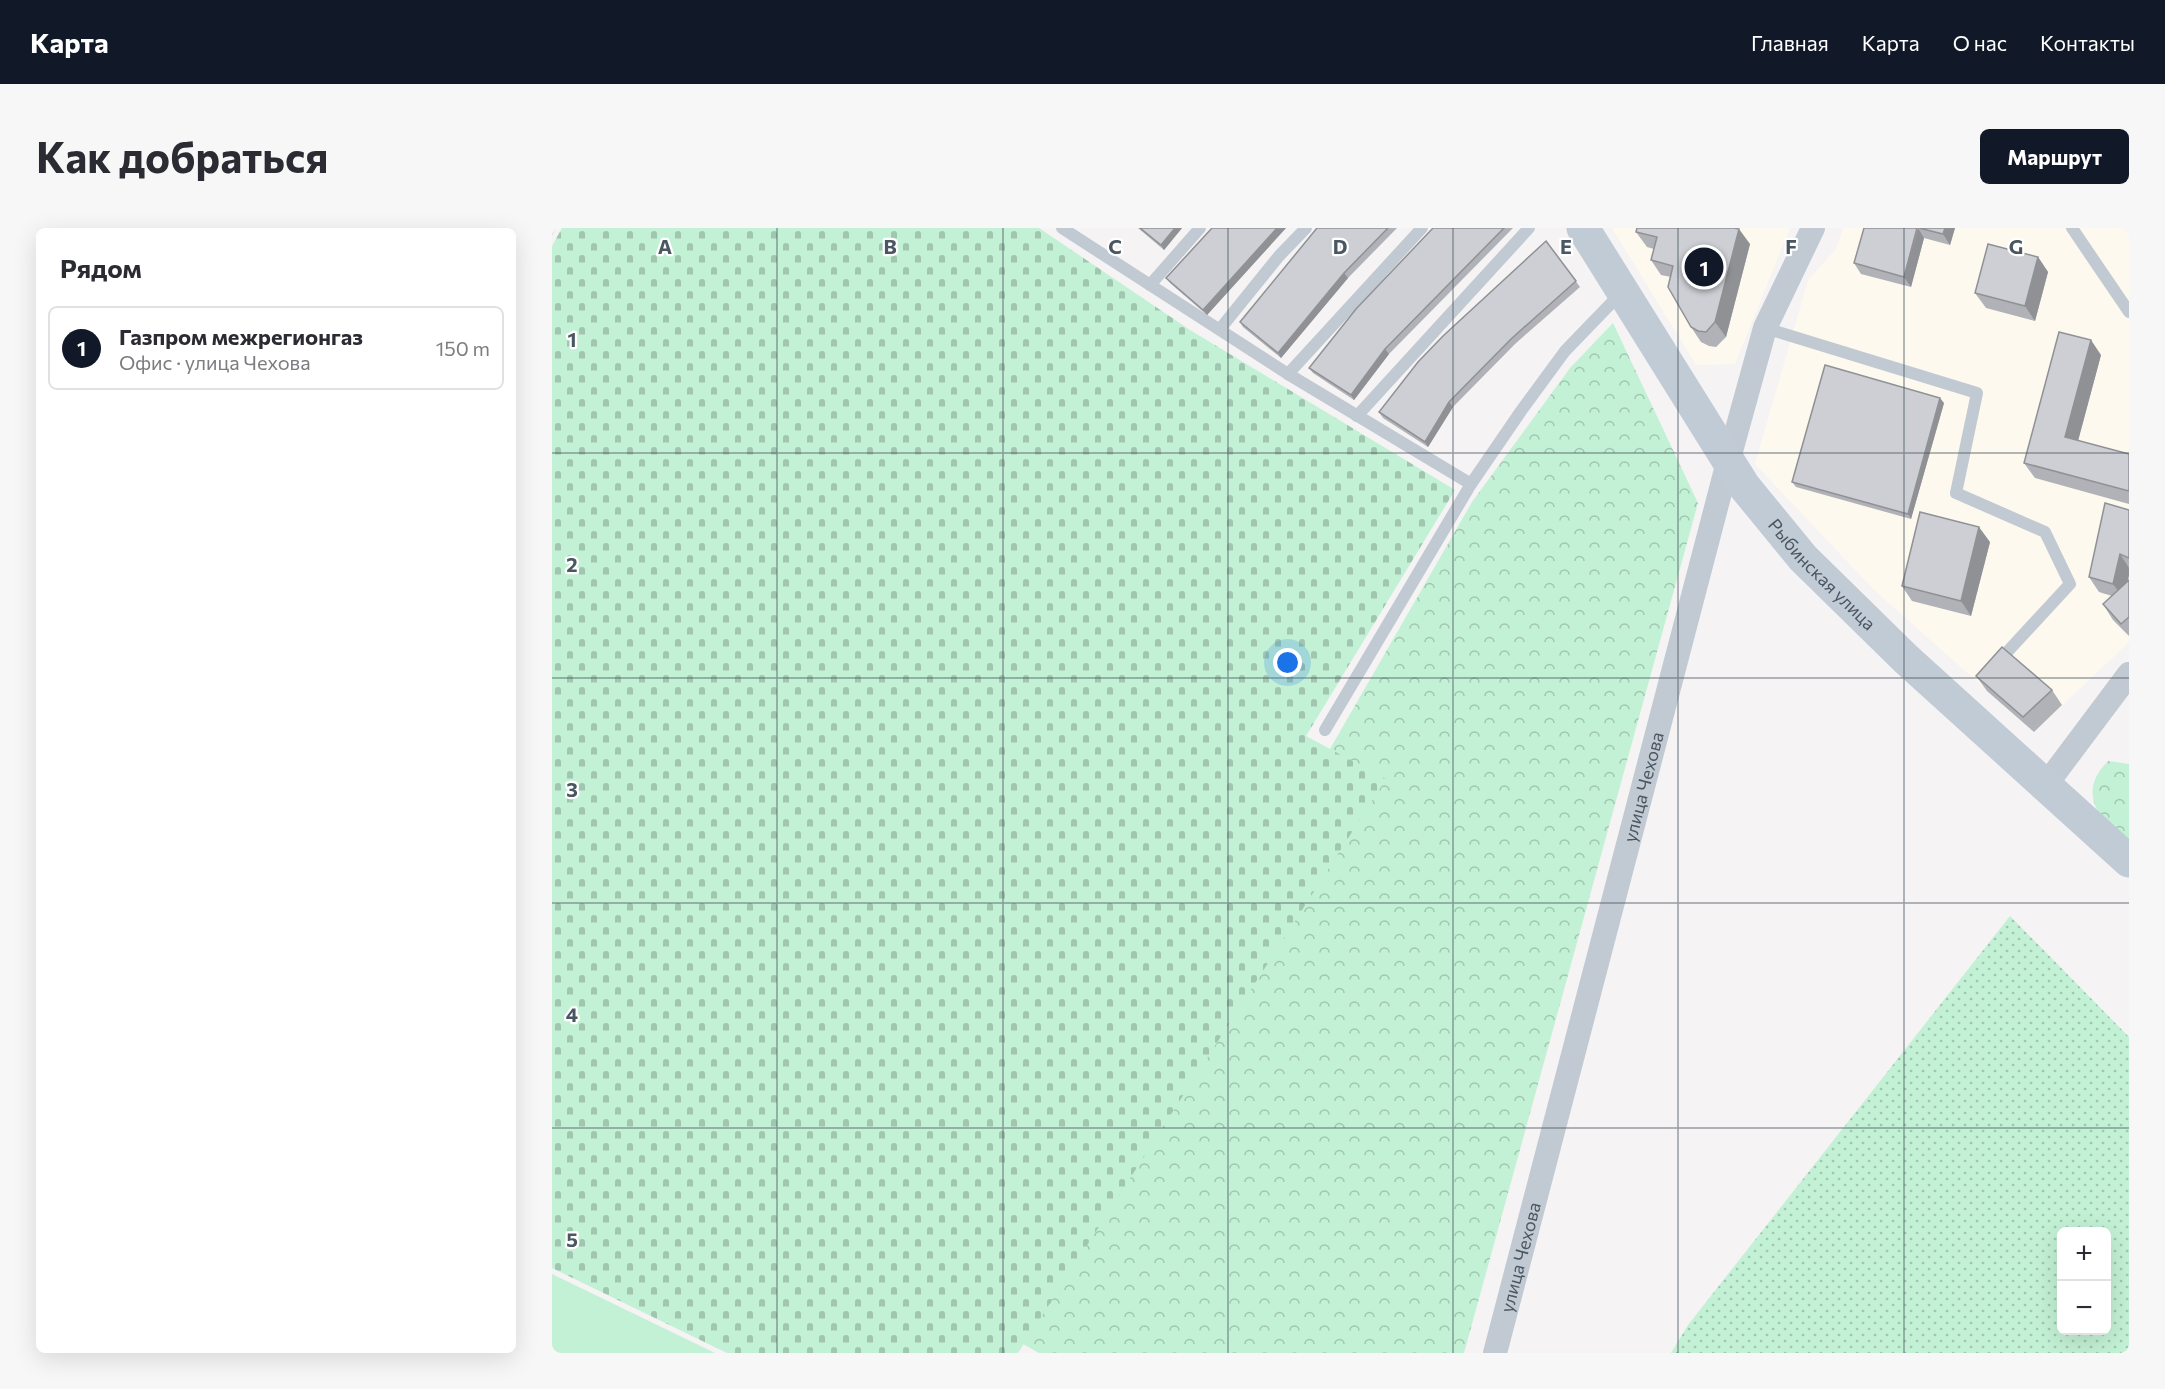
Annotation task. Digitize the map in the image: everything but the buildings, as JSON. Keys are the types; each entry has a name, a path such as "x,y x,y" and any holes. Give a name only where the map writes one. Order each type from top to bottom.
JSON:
{"main road":[{"name":"Рыбинская улица","path":"1583,228 1743,486 1803,558 1906,659 2129,861"}],"street":[{"name":"улица Чехова","path":"1495,1353 1765,328 1813,228"},
{"path":"2045,786 2129,674"}],"lane":[{"path":"1062,228 1288,374 1471,484"},
{"path":"1078,239 1088,228"},
{"path":"1150,285 1200,228"},
{"path":"1220,329 1279,256 1306,228"},
{"path":"1288,374 1422,228"},
{"path":"1357,417 1529,228"},
{"path":"2072,228 2129,312"},
{"path":"1325,730 1471,484 1565,351 1622,292"},
{"path":"1765,328 1977,393 1956,493 2045,532 2070,584 1997,664"}],"shaded area":[{"path":"1612,228 1790,228 1735,364 1696,365"},
{"path":"1843,228 2129,228 2129,642 2034,732 1875,591 1755,464 1808,280 1836,249"}],"green space":[{"path":"562,228 1039,228 1190,330 1455,490 1306,736 1386,779 1018,1353 727,1353 552,1268 552,246"},
{"path":"1613,323 1698,503 1464,1353 1039,1353 1023,1344 1385,779 1330,749 1472,502 1570,368"},
{"path":"2108,761 2129,764 2129,847 2102,818 2093,797 2093,785 2098,773"},
{"path":"2010,916 2129,1037 2129,1353 1671,1353 1688,1325"},
{"path":"552,1274 715,1353 552,1353"}],"place":[{"name":"Газпром межрегионгаз","path":"1704,267"}]}
